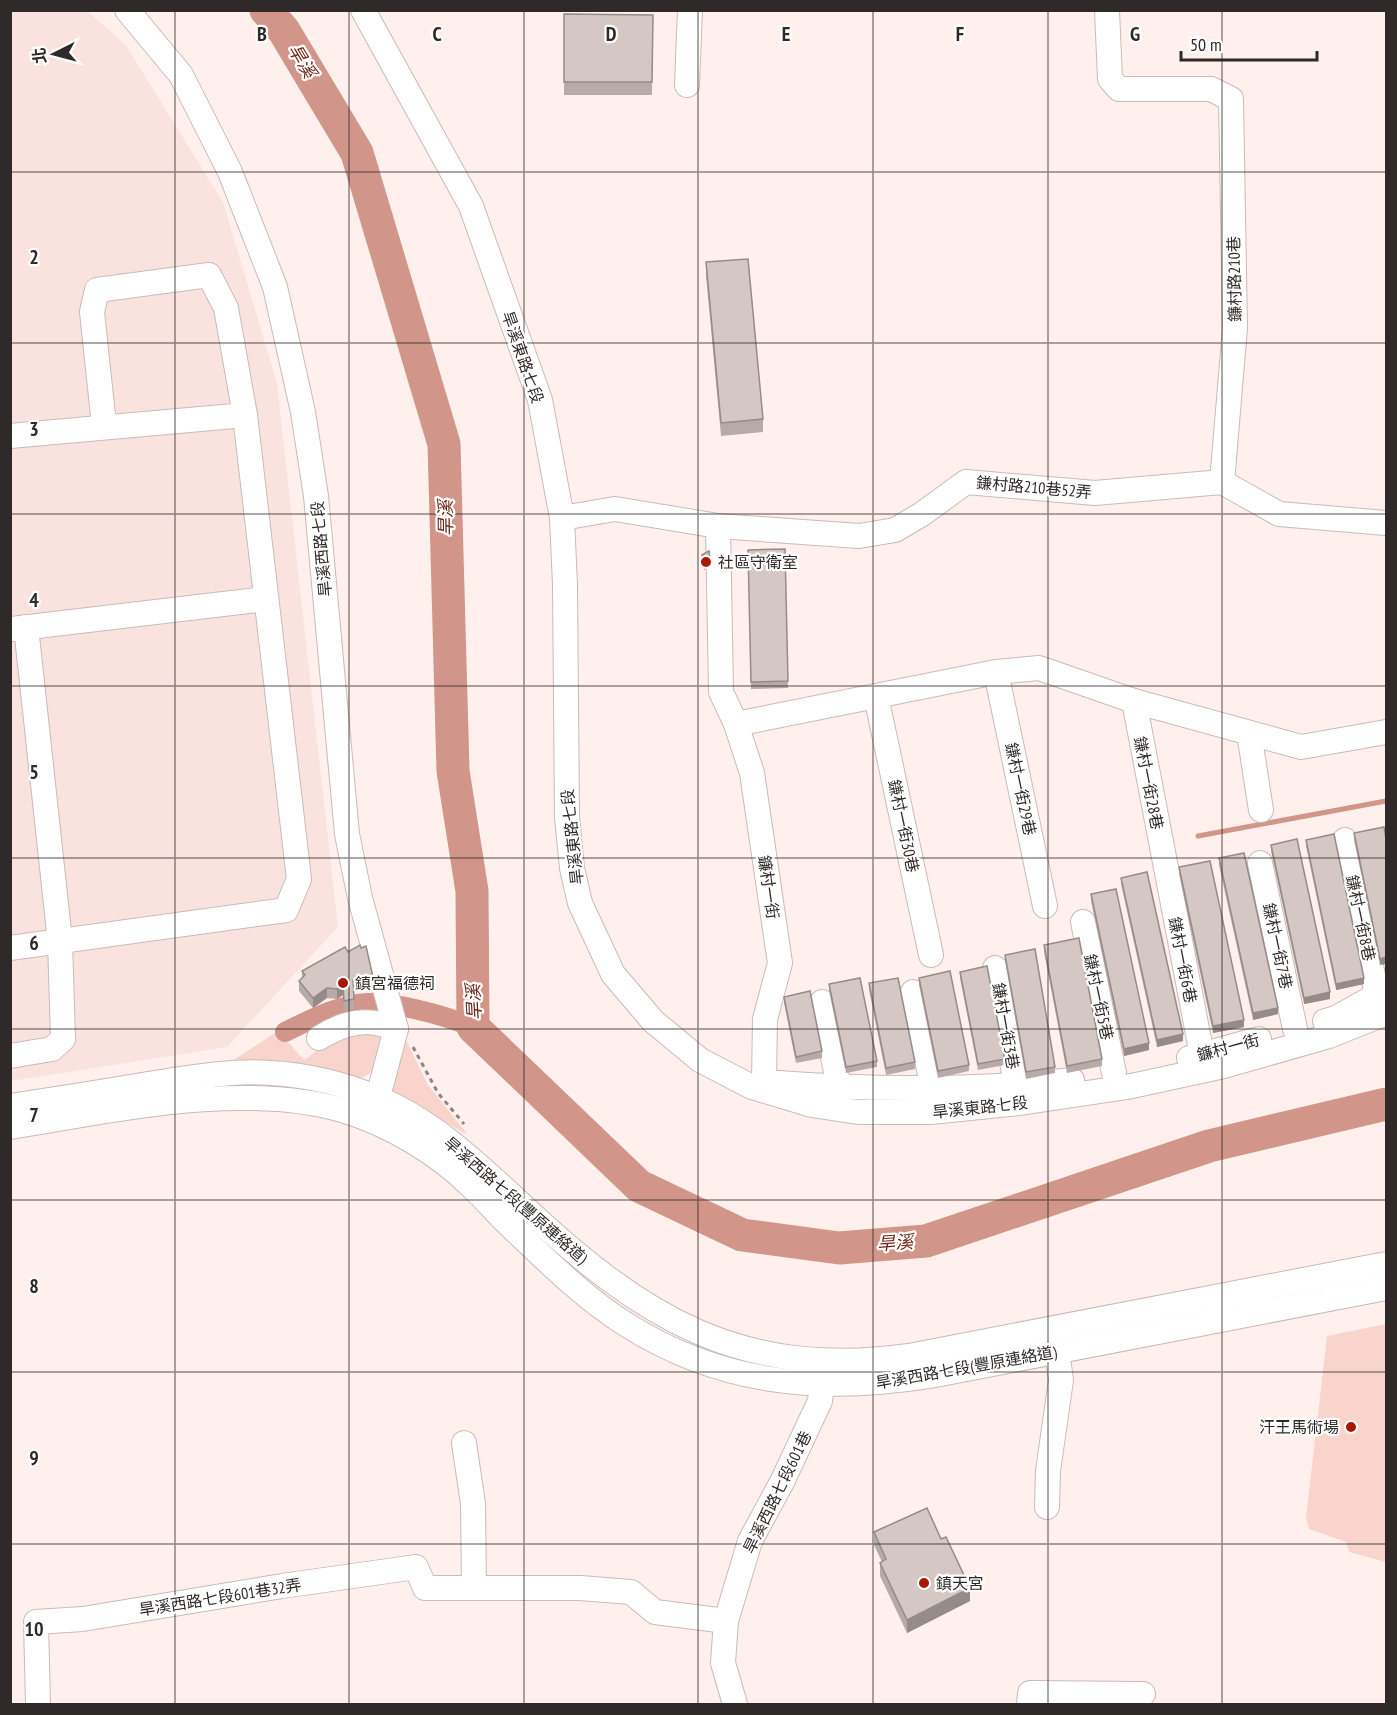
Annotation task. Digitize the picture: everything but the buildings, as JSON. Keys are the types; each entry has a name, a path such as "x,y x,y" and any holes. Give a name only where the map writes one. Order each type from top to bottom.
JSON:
{"street":[{"name":"旱溪西路七段","path":"127,10 181,75 230,172 275,287 303,412 316,495 347,834 360,898 392,1014"},
{"name":"旱溪東路七段","path":"363,10 471,206 540,400 561,518 565,585 567,817 572,868 580,903 613,974 653,1021 700,1060 752,1087 812,1105 858,1112 931,1112 1020,1103 1127,1087 1224,1066 1329,1036 1383,999"},
{"path":"687,85 690,10"},
{"name":"鐮村路210巷","path":"1107,10 1110,79 1119,89 1211,89 1231,99 1235,328 1222,482"},
{"path":"10,948 286,910 299,879 245,415 226,308 209,275 97,291 92,312 104,425"},
{"path":"10,436 104,425 245,415"},
{"name":"鎌村路210巷52弄","path":"561,518 615,509 718,526 860,536 895,530 922,514 966,482 1095,493 1222,482"},
{"path":"1222,482 1280,514 1386,523"},
{"path":"718,526 721,692 736,724 996,672 1039,668 1134,701 1301,747 1386,732"},
{"path":"10,1056 52,1049 63,1039 60,941 18,628 266,598"},
{"name":"鎌村一街29巷","path":"996,672 1045,906"},
{"name":"鎌村一街30巷","path":"876,696 931,955"},
{"name":"鎌村一街28巷","path":"1134,701 1165,864"},
{"name":"鐮村一街","path":"736,724 752,773 780,963 765,1019 764,1082 839,1087 933,1089 1083,1079 1202,1055 1336,1018 1383,999"},
{"path":"1249,733 1251,758 1262,810"},
{"name":"鎌村一街8巷","path":"1345,840 1383,999"},
{"name":"鎌村一街7巷","path":"1260,863 1295,1029"},
{"name":"鎌村一街6巷","path":"1165,864 1202,1055"},
{"name":"鎌村一街5巷","path":"1083,922 1114,1073"},
{"name":"鎌村一街3巷","path":"995,968 1016,1084"},
{"path":"913,992 933,1089"},
{"path":"822,1002 839,1087"},
{"path":"319,1038 335,1028 358,1022 383,1024 392,1014"},
{"path":"372,1121 392,1014"},
{"name":"旱溪西路七段(豐原連絡道)","path":"10,1106 178,1080 256,1072 321,1081 378,1098 432,1129 453,1144 557,1238 605,1277 653,1310 729,1345 761,1354 814,1361 864,1362 900,1358 1386,1264"},
{"name":"旱溪西路七段(豐原連絡道)","path":"10,1127 219,1098 303,1101 372,1121 402,1137 448,1167 573,1284 625,1324 665,1347 715,1366 767,1379 822,1385 885,1383 1386,1288"},
{"path":"1047,1508 1048,1471 1061,1380 1057,1351"},
{"name":"旱溪西路七段601巷","path":"735,1704 723,1663 726,1621 750,1541 782,1482 820,1401 822,1385"},
{"path":"464,1443 473,1504 474,1588"},
{"name":"旱溪西路七段601巷32弄","path":"38,1704 36,1622 83,1619 271,1587 416,1568 425,1588 580,1588 632,1592 655,1612 726,1621"},
{"path":"1029,1704 1030,1693 1143,1694"}],"path":[{"path":"392,1014 407,1031 420,1063 438,1093 468,1128"}],"shaded area":[{"path":"11,11 87,11 125,44 223,202 277,383 338,927 227,1047 11,1081"},
{"path":"278,1031 304,1060 341,1034 383,1034 372,1072 359,1080 229,1063"},
{"path":"406,1040 428,1085 468,1135 392,1092"},
{"name":"汗王馬術場","path":"1386,1324 1386,1562 1349,1552 1346,1542 1309,1529 1306,1518 1327,1336"}],"waterway":[{"name":"旱溪","path":"266,10 284,31 357,153 444,444 453,771 472,891 473,1027 639,1186 742,1235 839,1248 926,1241 1209,1146 1386,1104"},
{"path":"1198,836 1386,801"},
{"path":"285,1032 330,1011 371,1003 401,1006 473,1027"}],"place":[{"name":"社區守衛室","path":"706,562"},
{"name":"鎮宮福德祠","path":"343,983"},
{"name":"汗王馬術場","path":"1351,1427"},
{"name":"鎮天宮","path":"924,1583"}]}
